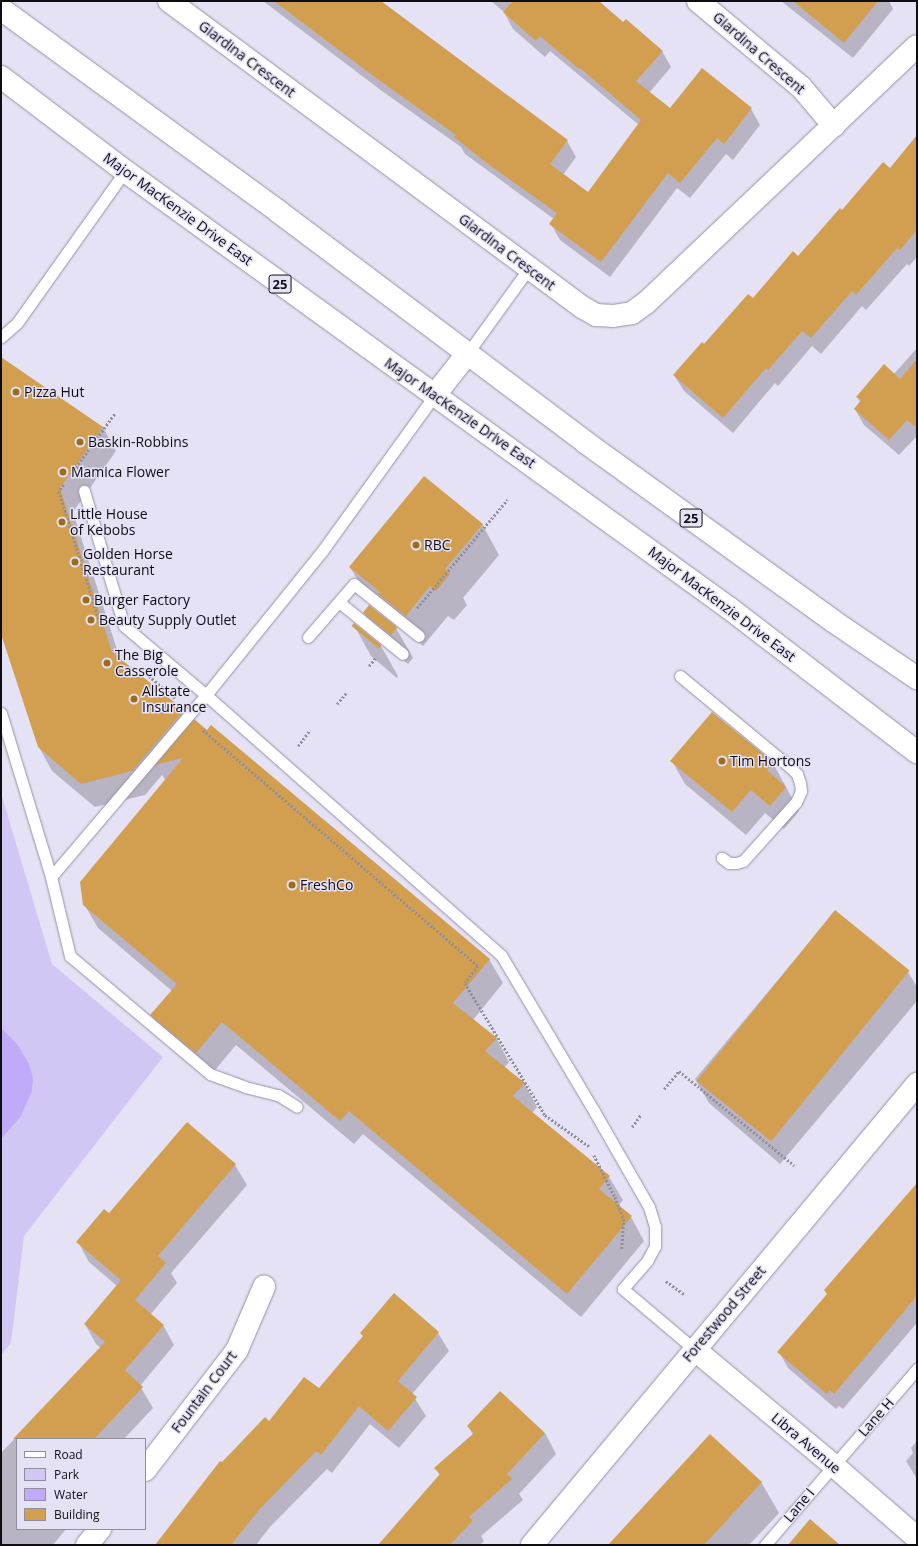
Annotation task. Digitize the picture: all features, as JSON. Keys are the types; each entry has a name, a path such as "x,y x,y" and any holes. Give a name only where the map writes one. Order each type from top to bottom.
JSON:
{"main road":[{"name":"Giardina Crescent","path":"169,1 529,268 596,315 613,316 632,313 646,303 917,46"},
{"name":"Giardina Crescent","path":"698,1 801,87 834,126"},
{"name":"25","path":"1,9 280,212 585,442 833,621 917,678"},
{"name":"Major MacKenzie Drive East","path":"1,77 125,171 729,608 917,752"},
{"path":"434,396 467,354"},
{"name":"Forestwood Street","path":"532,1545 694,1349 917,1084"},
{"name":"Fountain Court","path":"146,1469 237,1350 264,1287"},
{"name":"Libra Avenue","path":"694,1349 833,1465 917,1538"},
{"path":"87,1545 99,1530"}],"lane":[{"path":"1,337 17,323 125,171"},
{"path":"467,354 529,268"},
{"path":"51,877 206,695 323,550 434,396"},
{"path":"84,491 124,626 206,695 501,955 649,1207 655,1227 655,1246 647,1261 623,1289 694,1349"},
{"path":"308,637 354,584 419,636"},
{"path":"339,602 403,654"},
{"path":"680,676 790,767 797,774 800,783 801,791 796,802 743,861 736,863 729,862 722,858"},
{"path":"1,713 51,877 70,956 210,1074 245,1087 278,1095 297,1107"},
{"name":"Lane H","path":"833,1465 917,1369"},
{"name":"Lane I","path":"765,1545 833,1465"}],"path":[{"path":"413,613 507,500"},
{"path":"337,704 347,692"},
{"path":"169,694 176,699"},
{"path":"207,725 203,729 478,966 465,983 546,1116 589,1146 615,1197 624,1219 622,1250"},
{"path":"298,746 310,730"},
{"path":"664,1089 679,1071 794,1165"},
{"path":"632,1127 641,1114"},
{"path":"666,1281 686,1295"}],"green space":[{"path":"1,793 52,964 163,1057 24,1236 11,1343 1,1355"}],"water":[{"path":"1,1028 17,1044 29,1064 33,1078 32,1091 21,1116 1,1139"}],"building":[{"path":"274,1 381,1 568,140 550,164 588,192 641,120 540,36 536,41 503,12 513,1 599,1 623,22 626,19 663,51 636,81 670,108 702,68 752,108 724,144 717,138 680,183 668,173 601,262 549,224 557,213 488,164 454,137 456,135 372,75"},
{"path":"793,1 878,1 844,43"},
{"path":"917,135 917,230 900,250 897,248 856,295 852,291 811,338 802,331 768,370 766,368 723,418 673,375 702,342 704,344 748,294 753,298 793,251 798,256 840,208 842,210 883,162 890,168"},
{"path":"1,357 103,427 60,488 112,652 184,710 132,771 81,784 38,747 1,634"},
{"path":"917,359 917,428 907,420 889,440 854,409 861,400 856,397 884,364 900,379"},
{"name":"RBC","path":"424,476 483,524 445,569 450,574 436,591 430,586 406,616 378,594 380,592 349,567"},
{"path":"369,605 397,627 391,635 363,613"},
{"path":"354,623 381,645 379,648 351,626"},
{"name":"Tim Hortons","path":"712,712 773,762 767,770 786,787 770,806 751,790 732,812 670,761"},
{"path":"194,719 207,730 211,725 490,959 453,1003 497,1038 485,1051 525,1083 513,1096 610,1176 599,1189 632,1216 567,1294 349,1111 340,1121 222,1022 196,1053 150,1015 177,984 83,905 80,882 183,758 155,765"},
{"path":"835,910 910,970 771,1141 697,1081"},
{"path":"187,1122 236,1164 158,1256 166,1263 135,1300 164,1325 125,1370 143,1387 95,1438 13,1439 105,1342 84,1324 121,1280 76,1242 104,1209 109,1213"},
{"path":"917,1183 917,1296 834,1394 830,1390 827,1394 777,1352 827,1294 824,1290"},
{"path":"394,1293 439,1332 398,1381 417,1397 388,1431 359,1406 321,1455 316,1451 259,1510 231,1545 155,1545 220,1461 222,1462 265,1417 269,1421 304,1377 319,1388 363,1336 360,1333"},
{"path":"500,1391 545,1433 507,1474 512,1479 469,1517 473,1520 450,1545 378,1545 440,1474 434,1468 474,1433 467,1426"},
{"path":"710,1434 762,1482 704,1545 608,1545"},
{"path":"810,1519 840,1545 788,1545"}],"place":[{"name":"Pizza Hut","path":"16,392"},
{"name":"Baskin-Robbins","path":"80,442"},
{"name":"Mamica Flower","path":"63,472"},
{"name":"Little House of Kebobs","path":"62,522"},
{"name":"RBC","path":"416,545"},
{"name":"Golden Horse Restaurant","path":"75,562"},
{"name":"Burger Factory","path":"86,600"},
{"name":"Beauty Supply Outlet","path":"91,620"},
{"name":"The Big Casserole","path":"107,663"},
{"name":"Allstate Insurance","path":"134,699"},
{"name":"Tim Hortons","path":"722,761"},
{"name":"FreshCo","path":"292,885"}]}
